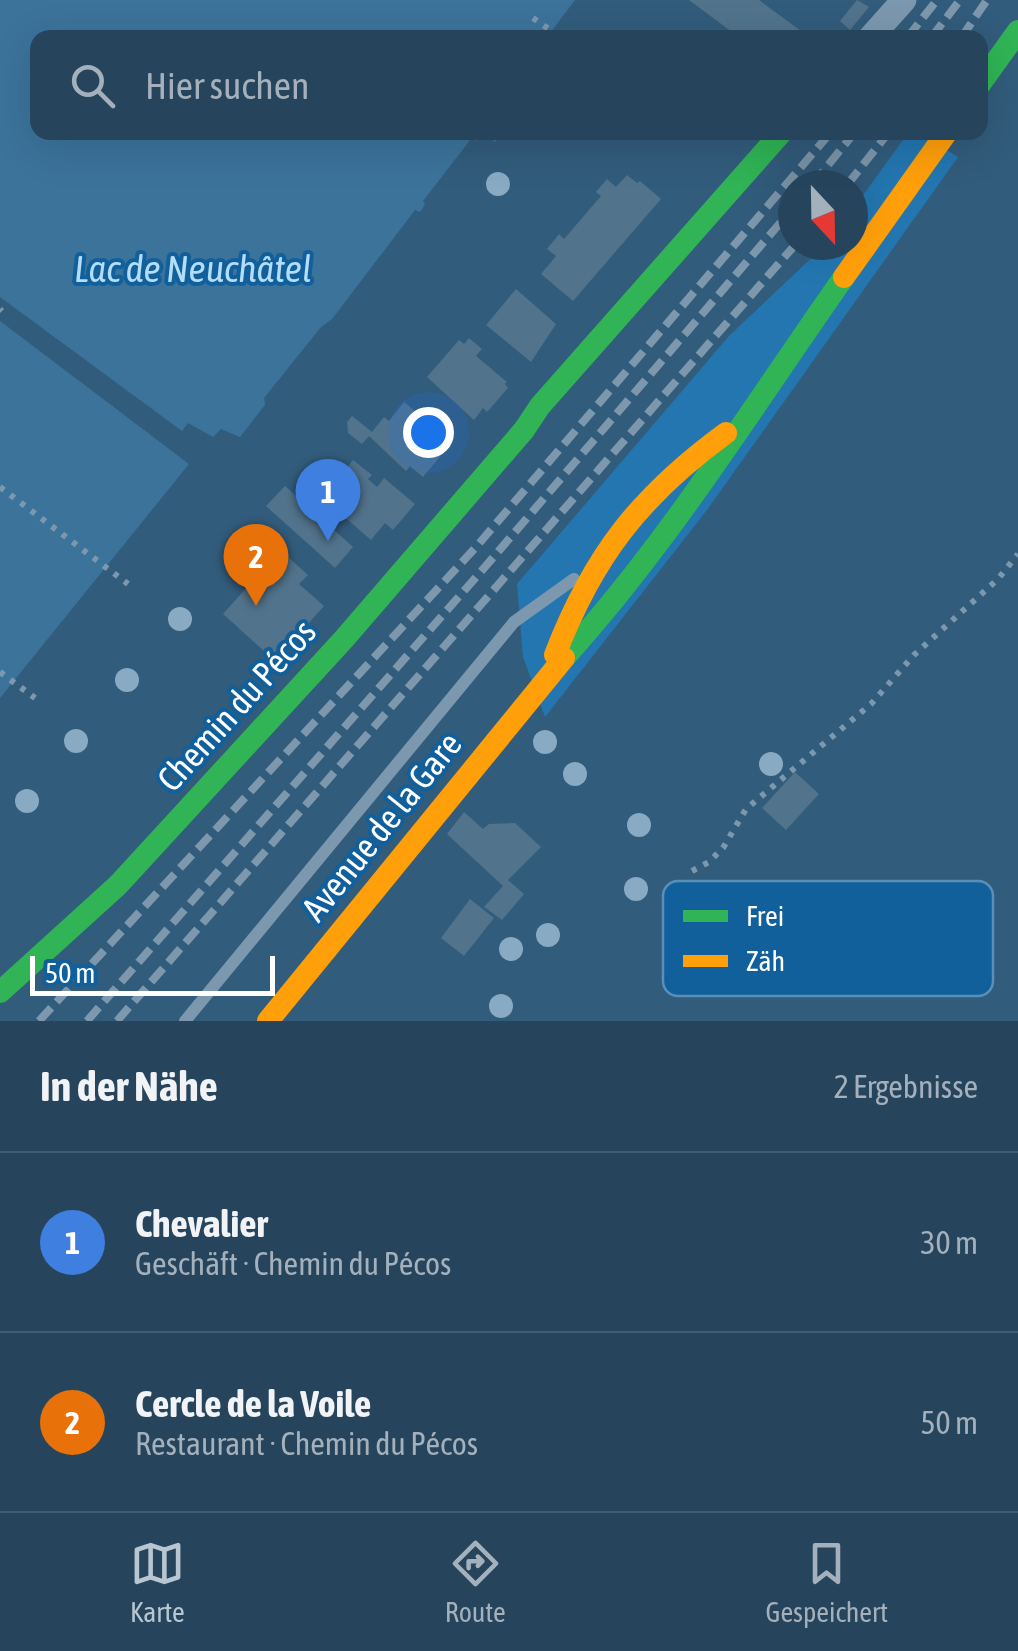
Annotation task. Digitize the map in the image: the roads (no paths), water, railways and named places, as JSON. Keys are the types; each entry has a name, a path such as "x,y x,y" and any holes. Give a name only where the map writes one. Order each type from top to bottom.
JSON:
{"main road":[{"path":"988,73 1018,31"},
{"name":"Chemin du Pécos","path":"0,992 118,885 290,698 775,140"},
{"name":"Avenue de la Gare","path":"548,675 569,614 593,566 630,549 707,478 742,422 940,140"},
{"name":"Avenue de la Gare","path":"268,1021 548,675 609,608 630,549 662,480 742,422"}],"street":[{"path":"877,30 904,0"}],"lane":[{"path":"185,1021 514,622 593,566"}],"water":[{"name":"Lac de Neuchâtel","path":"0,0 575,0 552,30 30,30 30,140 470,140 423,201 420,212 415,210 332,319 321,327 264,398 265,405 240,437 221,429 213,437 188,423 182,431 0,297"},
{"name":"Lac de Neuchâtel","path":"0,321 189,464 0,698"}],"railway":[{"path":"913,30 937,0"},
{"path":"937,30 960,0"},
{"path":"966,30 987,0"},
{"path":"39,1021 476,547 824,140"},
{"path":"824,170 849,140"},
{"path":"859,170 883,140"},
{"path":"87,1021 778,225"},
{"path":"117,1021 782,260"}],"place":[{"name":"Chevalier","path":"328,541"},
{"name":"Cercle de la Voile","path":"256,606"}]}
